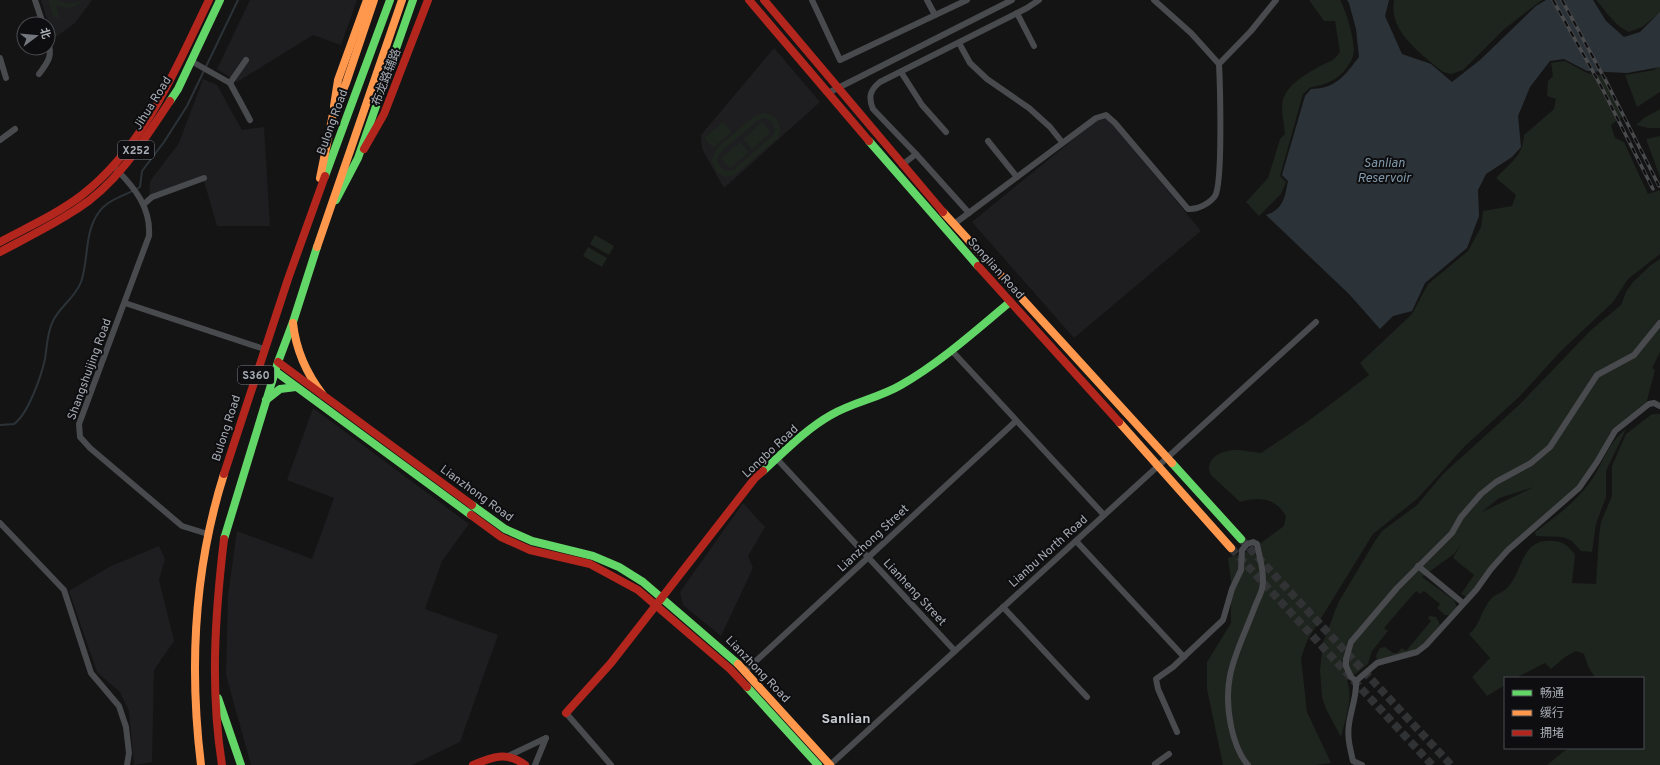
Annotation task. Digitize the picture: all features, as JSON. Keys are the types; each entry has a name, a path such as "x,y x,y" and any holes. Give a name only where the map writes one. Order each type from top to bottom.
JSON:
{"street":[{"path":"35,0 40,16"},
{"name":"Jihua Road","path":"0,252 78,209 102,190 131,143 160,101 209,0"},
{"name":"Jihua Road","path":"0,242 56,212 83,194 115,168 151,130 178,89 220,0"},
{"path":"317,199 338,80 367,0"},
{"path":"333,114 346,83 374,0"},
{"name":"Bulong Road","path":"201,765 197,736 197,623 201,576 208,534 217,497 264,349 390,0"},
{"name":"Bulong Road","path":"222,765 216,726 214,681 217,596 222,548 231,510 275,371 293,322 327,215 402,0"},
{"path":"327,215 346,184 358,158 412,0"},
{"name":"布龙路辅路","path":"358,158 384,114 428,0"},
{"name":"Songlian Road","path":"748,0 916,196 1231,548"},
{"name":"Songlian Road","path":"764,0 902,165 954,224 1241,539"},
{"path":"812,0 840,60 967,0"},
{"path":"927,0 934,15"},
{"path":"828,93 1012,0"},
{"path":"969,213 873,109 870,101 873,88 880,82 959,43 1039,0"},
{"path":"954,224 1062,142 1096,118 1106,115 1115,123 1188,209 1194,210 1215,196 1218,185 1221,125 1219,64 1192,33 1154,0"},
{"path":"1219,64 1251,31 1276,0"},
{"path":"1017,13 1034,46"},
{"path":"959,43 970,62 986,79 1029,108 1050,127 1062,142"},
{"path":"39,74 50,60 51,56"},
{"path":"0,58 6,78"},
{"path":"230,83 246,60"},
{"path":"190,61 230,83 250,120"},
{"path":"901,72 922,105 946,132"},
{"path":"0,140 15,129"},
{"path":"988,141 1017,176"},
{"path":"902,165 916,154"},
{"path":"115,168 126,179 143,202 152,197 204,178"},
{"name":"Shangshuijing Road","path":"143,202 149,215 149,236 125,304 79,424 80,437 90,448 182,526 208,534"},
{"name":"Longbo Road","path":"566,713 598,678 755,478 824,418 892,390 952,351 1010,302"},
{"path":"125,304 264,349"},
{"path":"293,322 295,342 301,361 310,379 323,394"},
{"name":"Lianbu North Road","path":"830,765 1316,322"},
{"path":"1362,765 1351,763 1348,740 1349,723 1356,692 1356,681 1351,676 1346,666 1350,642 1418,566 1452,533 1481,494 1496,482 1531,463 1550,447 1597,375 1634,354 1660,323"},
{"path":"952,351 1104,515"},
{"name":"Lianzhong Road","path":"278,362 505,529 532,541 579,551 606,561 631,574 718,645 745,670 830,765"},
{"name":"Lianzhong Road","path":"275,371 501,537 530,550 577,560 626,582 712,652 744,683 818,765"},
{"path":"266,401 272,394 281,389 296,387"},
{"path":"1356,681 1377,663 1417,652 1422,649 1476,590 1491,569 1508,550 1579,488 1597,462 1615,431 1649,404 1654,403 1660,406"},
{"name":"Lianzhong Street","path":"745,670 1016,421"},
{"name":"Lianheng Street","path":"777,458 955,651"},
{"path":"0,523 64,590 91,673 119,706 126,727 129,753 128,765"},
{"path":"1076,541 1184,657"},
{"path":"1177,732 1156,682 1158,676 1173,667 1223,620 1232,589 1241,570 1242,550 1247,544 1253,542 1257,544 1261,564 1263,576 1262,590 1231,665 1228,684 1229,712 1235,742 1240,755 1248,765"},
{"path":"1418,566 1463,603"},
{"path":"1003,607 1087,697"},
{"path":"214,681 222,710 241,765"},
{"path":"566,713 611,765"},
{"path":"194,765 197,736"},
{"path":"508,756 546,738 535,765"},
{"path":"1155,764 1169,754"},
{"path":"473,765 493,757 508,756 518,759 525,765"}],"shaded area":[{"path":"41,0 92,0 75,23 56,37 56,16 46,16"},
{"path":"48,0 57,0 67,4 85,0 71,8 56,5 59,17 53,16"},
{"path":"250,0 357,0 341,45 313,35 237,82 217,69"},
{"path":"1309,0 1340,0 1354,44 1353,56 1342,74 1325,84 1311,87 1303,94 1280,176 1286,182 1281,194 1259,216 1246,202 1268,178 1280,139 1285,134 1282,106 1283,99 1291,87 1302,77 1333,60 1340,52 1335,21 1324,21"},
{"path":"1394,0 1542,0 1503,30 1463,70 1451,74 1443,72 1417,50 1401,32 1396,22"},
{"path":"1596,0 1660,0 1660,13 1642,27 1629,32 1619,26"},
{"path":"774,48 820,102 724,188 702,149 701,135"},
{"path":"1565,61 1587,73 1607,77 1623,116 1611,125 1615,138 1624,142 1648,194 1660,190 1660,254 1628,279 1613,302 1561,351 1519,397 1465,446 1417,499 1373,534 1307,641 1301,658 1307,712 1331,763 1315,765 1223,765 1207,689 1207,662 1231,623 1231,582 1228,558 1250,551 1284,526 1286,516 1277,505 1266,500 1254,499 1240,502 1211,475 1209,465 1211,460 1219,454 1230,450 1261,453 1307,422 1369,375 1360,363 1412,314 1428,284 1468,251 1481,227 1483,211 1512,206 1516,195 1496,178 1515,159 1521,148 1524,135 1554,109 1556,99 1547,96 1548,81 1553,76 1551,63"},
{"path":"1660,66 1660,92 1637,107 1625,75 1654,70"},
{"path":"203,79 217,85 242,130 264,127 270,226 217,226 204,181 149,202 150,181 179,143"},
{"path":"1660,109 1660,128 1648,128 1636,125 1644,118"},
{"path":"762,113 775,117 778,121 780,129 778,138 735,175 726,177 717,173 711,160 717,148 754,116","holes":["763,118 771,121 774,126 773,135 733,170 726,171 721,168 717,160 719,154 757,121"]},
{"path":"1104,114 1201,231 1074,338 972,222"},
{"path":"723,122 732,132 713,148 704,138"},
{"path":"762,122 771,132 752,149 743,139"},
{"path":"1660,136 1660,177 1646,139"},
{"path":"740,142 749,152 730,169 721,158"},
{"path":"595,235 614,246 609,255 590,244"},
{"path":"588,247 607,258 602,267 583,256"},
{"path":"1660,259 1660,352 1652,368 1655,370 1646,404 1610,433 1593,466 1573,492 1487,570 1467,597 1461,594 1474,575 1453,558 1461,544 1454,554 1422,577 1454,600 1457,607 1450,615 1445,615 1437,608 1440,604 1424,591 1420,594 1416,591 1384,628 1388,631 1372,651 1368,664 1347,681 1350,695 1347,716 1341,737 1326,709 1322,697 1320,670 1323,643 1338,603 1375,541 1382,531 1417,505 1443,474 1519,405 1591,330 1621,305 1626,292 1633,282 1651,265","holes":["1534,487 1482,512 1499,498"]},
{"path":"313,408 469,524 442,561 425,609 498,635 460,742 412,765 251,765 226,675 228,596 237,531 312,559 334,498 287,480"},
{"path":"1652,414 1660,414 1660,765 1547,765 1567,749 1644,749 1644,677 1594,677 1588,666 1584,654 1576,651 1565,657 1551,669 1545,663 1518,677 1504,677 1504,686 1487,696 1472,677 1490,658 1469,634 1476,626 1490,600 1505,590 1513,581 1528,550 1542,541 1560,542 1566,545 1573,552 1575,555 1572,583 1596,584 1601,522 1612,496 1612,466 1626,434"},
{"path":"1626,429 1606,471 1606,497 1596,524 1592,552 1581,551 1572,541 1563,537 1536,536 1535,532 1564,509 1584,489 1595,475 1614,441"},
{"path":"743,503 765,527 748,556 753,568 721,636 683,605 680,592"},
{"path":"159,546 165,559 159,580 174,641 154,670 152,762 134,765 129,711 120,692 97,672 69,591 109,567"},
{"path":"1430,616 1436,617 1440,625 1419,649 1377,660 1376,656 1380,648 1385,647 1393,653 1397,653 1402,648 1406,651 1431,621 1428,618"}],"water":[{"name":"Sanlian Reservoir","path":"1347,0 1389,0 1385,16 1402,54 1431,64 1452,82 1480,60 1536,6 1546,0 1593,0 1606,21 1624,37 1640,32 1660,12 1660,67 1627,73 1587,71 1564,59 1550,61 1530,87 1518,116 1521,147 1512,157 1486,174 1478,190 1479,216 1467,248 1425,283 1412,311 1393,316 1380,329 1349,294 1266,215 1272,213 1280,206 1284,197 1288,181 1282,175 1305,96 1311,89 1327,87 1339,80 1359,57 1356,29"}],"waterway":[{"path":"0,425 14,424 29,404 43,367 51,325 59,311 75,293 81,282 89,237 94,220 107,204 140,187 142,171 164,142 187,106 238,0"}],"tunnel":[{"path":"1241,539 1451,765"},
{"path":"1231,548 1432,765"}],"railway":[{"path":"1553,0 1601,86 1653,189"},
{"path":"1562,0 1607,83 1659,186"}],"traffic: fast":[{"path":"170,101 178,89 220,0"},
{"path":"325,176 390,0"},
{"path":"336,200 358,158 413,0"},
{"path":"869,141 978,266"},
{"path":"224,539 278,362 293,322 317,247"},
{"path":"763,471 813,427 839,411 893,389 916,376 957,346 1010,302"},
{"path":"275,371 471,515"},
{"path":"266,400 280,389 296,387"},
{"path":"1172,463 1241,539"},
{"path":"472,505 505,529 532,541 593,556 619,567 643,582 738,664"},
{"path":"747,687 818,765"},
{"path":"218,698 241,765"}],"traffic: slow":[{"path":"334,106 338,80 367,0"},
{"path":"320,178 333,114 346,83 374,0"},
{"path":"317,247 402,0"},
{"path":"943,212 1172,463"},
{"path":"293,323 299,352 307,370 323,395"},
{"path":"1119,422 1231,548"},
{"path":"201,765 195,692 197,618 200,582 206,546 224,474"},
{"path":"738,664 830,765"}],"traffic: jam":[{"path":"0,242 63,208 82,195 124,154 141,130 170,80 209,0"},
{"path":"364,149 384,114 428,0"},
{"path":"749,0 869,141"},
{"path":"764,0 943,212"},
{"path":"0,252 68,215 105,187 140,146 170,101"},
{"path":"224,474 288,279 325,176"},
{"path":"978,266 1119,422"},
{"path":"278,362 472,505"},
{"path":"566,713 611,663 755,478 763,471"},
{"path":"471,515 501,537 530,550 590,564 638,590 730,669 747,687"},
{"path":"222,765 216,708 215,652 218,596 224,539"},
{"path":"473,765 499,757 512,758 525,765"}],"district":[{"name":"Sanlian","path":"846,718"}]}
